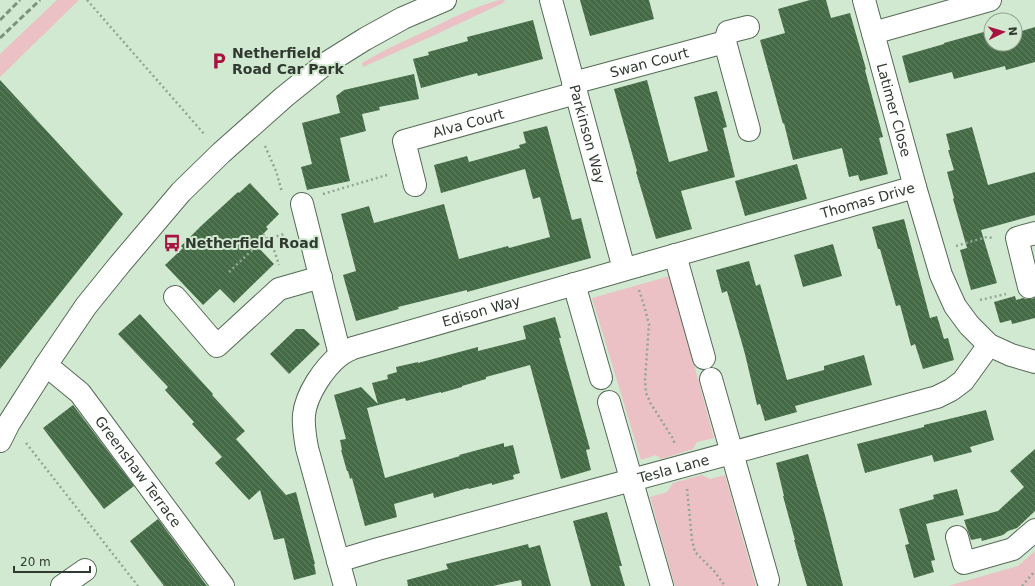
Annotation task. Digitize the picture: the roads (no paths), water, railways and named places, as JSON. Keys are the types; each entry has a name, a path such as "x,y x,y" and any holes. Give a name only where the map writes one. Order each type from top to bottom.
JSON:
{"street":[{"path":"5,432 46,364 86,306 182,192 221,154 284,97 325,64 365,39 403,18 445,0"},
{"name":"Parkinson Way","path":"551,0 574,88 627,268"},
{"name":"Latimer Close","path":"864,0 915,187"},
{"path":"873,33 990,0"},
{"path":"748,27 728,32 725,42 748,130"},
{"name":"Swan Court","path":"574,88 725,42"},
{"name":"Alva Court","path":"413,177 404,141 574,88"},
{"name":"Thomas Drive","path":"627,268 915,187 941,275 955,306 969,325 989,345 1011,355 1035,362"},
{"path":"301,199 340,355"},
{"path":"1026,236 1030,288"},
{"path":"675,255 704,358"},
{"name":"Edison Way","path":"345,586 307,448 304,431 304,413 309,396 317,381 340,355 353,348 368,343 627,268"},
{"path":"175,297 217,346 279,289 321,277"},
{"path":"574,284 602,378"},
{"name":"Tesla Lane","path":"338,561 731,452 937,397 951,390 963,381 989,345"},
{"name":"Greenshaw Terrace","path":"46,364 80,392 224,586"},
{"path":"711,380 768,580"},
{"path":"609,402 662,586"},
{"path":"957,537 964,563 1013,549 1035,530"},
{"path":"62,586 85,570"}],"railway":[{"path":"0,20 20,0"},
{"path":"0,38 40,0"}],"place":[{"name":"Netherfield Road Car Park","path":"219,61"},
{"name":"Netherfield Road","path":"172,243"}]}
